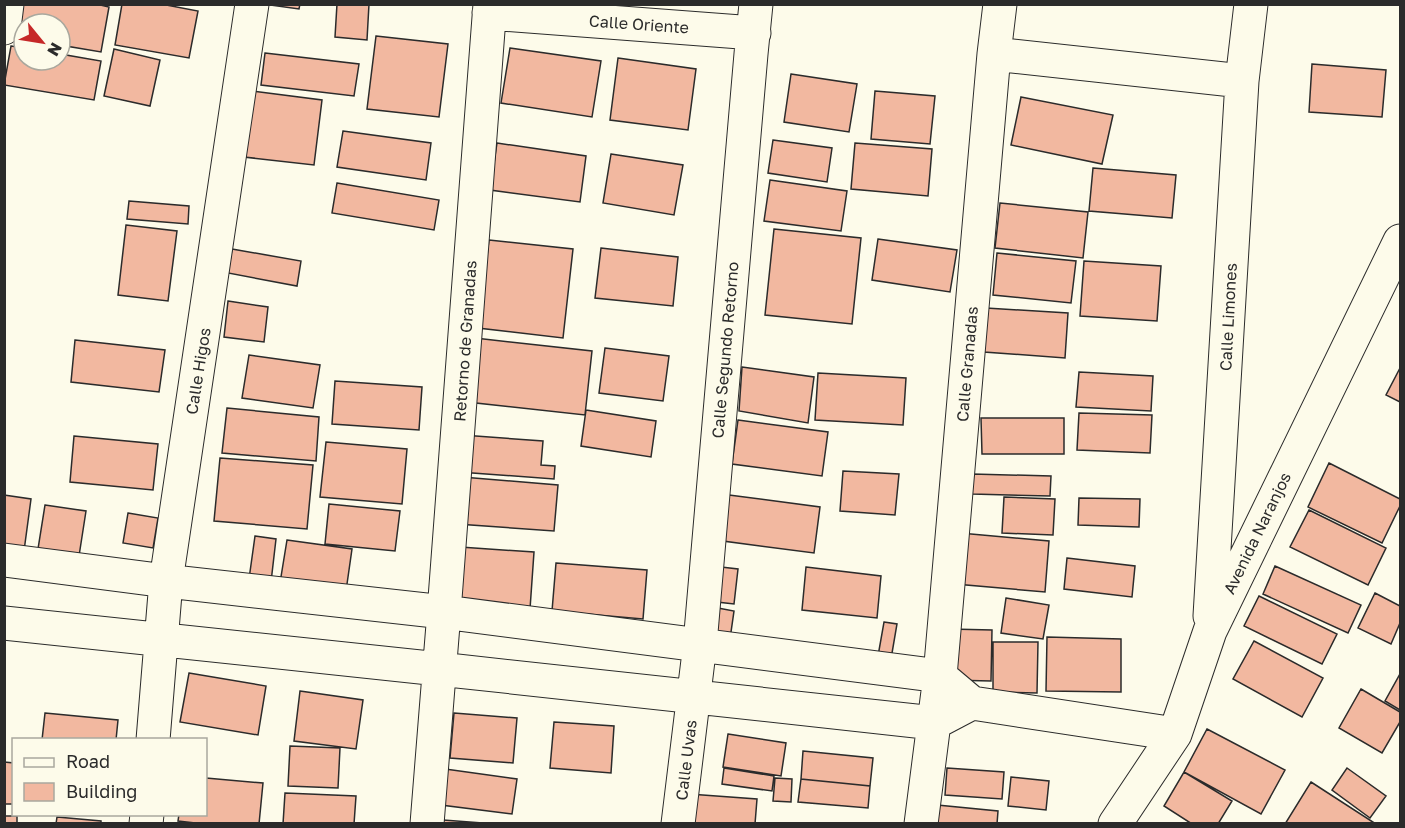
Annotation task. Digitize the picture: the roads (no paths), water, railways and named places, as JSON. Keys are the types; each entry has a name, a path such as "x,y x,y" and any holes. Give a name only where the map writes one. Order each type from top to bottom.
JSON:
{"street":[{"path":"4,28 7,4"},
{"name":"Calle Higos","path":"153,738 166,581 252,4"},
{"name":"Calle Granadas","path":"921,824 940,676 1000,4"},
{"name":"Calle Limones","path":"1210,631 1242,81 1251,4"},
{"name":"Calle Oriente","path":"489,9 755,19"},
{"name":"Retorno de Granadas","path":"427,824 489,9"},
{"name":"Calle Segundo Retorno","path":"694,696 755,19"},
{"path":"994,54 1242,81"},
{"name":"Avenida Naranjos","path":"1115,824 1175,734 1210,631 1401,241"},
{"path":"4,560 166,581 444,612 940,676 972,703 1175,734"},
{"path":"4,623 934,723 972,703"},
{"name":"Calle Uvas","path":"678,824 694,696"}]}
